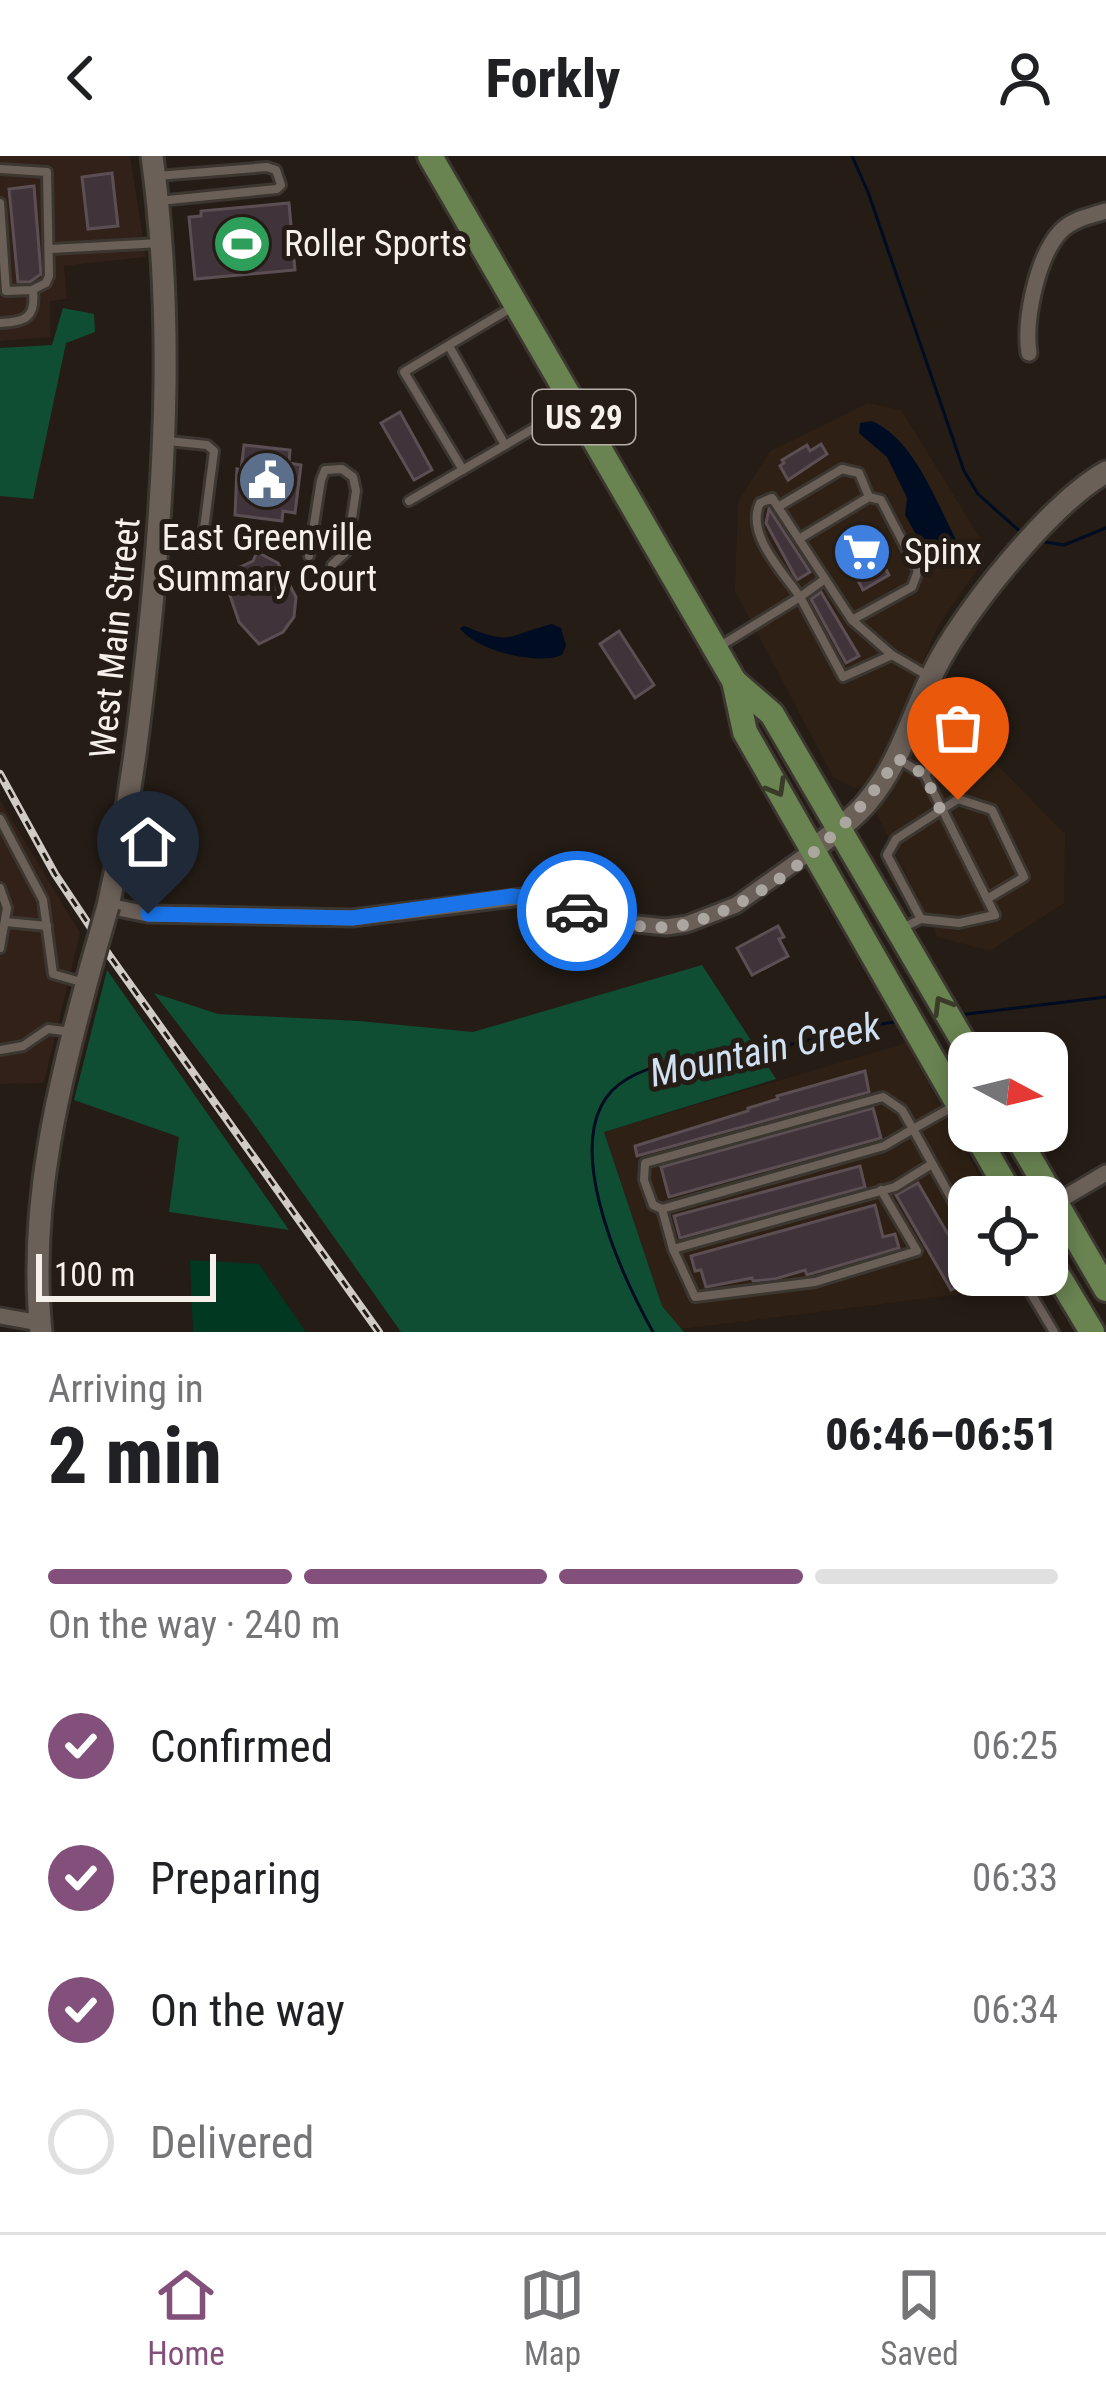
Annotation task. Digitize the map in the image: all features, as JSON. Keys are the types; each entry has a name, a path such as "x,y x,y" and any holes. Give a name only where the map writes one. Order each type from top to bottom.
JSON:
{"main road":[{"name":"US 29","path":"430,156 734,680 772,714 839,828 909,924 920,969 957,1032"},
{"name":"US 29","path":"734,680 745,732 948,1086"},
{"path":"1068,1231 1106,1289"},
{"path":"1068,1292 1092,1332"}],"street":[{"name":"West Main Street","path":"41,1327 41,1184 58,1090 108,906 135,769 166,441 167,343 154,166"},
{"path":"1029,353 1026,318 1050,248 1074,221 1106,211"},
{"path":"108,906 148,914 352,918 522,896 617,922 666,927 736,905 813,850 867,802 897,758 931,677 958,628 1059,509 1106,472"},
{"path":"1068,1195 1106,1172"},
{"path":"0,1316 41,1327"}],"lane":[{"path":"154,166 267,167 280,175 277,189 158,201"},
{"path":"0,169 47,167 50,276 32,290 3,291 0,202"},
{"path":"51,249 161,243"},
{"path":"0,323 21,322 31,316 32,290"},
{"path":"463,470 404,372 517,304"},
{"path":"448,346 505,445"},
{"path":"409,501 576,404"},
{"path":"166,441 214,451 197,547"},
{"path":"309,556 321,480 325,470 342,469 353,477 356,490 347,551 332,565"},
{"path":"778,507 842,469 860,473 869,497"},
{"path":"799,538 869,497 881,500 918,571 912,587 852,620"},
{"path":"892,655 843,677 800,597 761,538 755,514 760,503 772,498 852,620 892,655 931,677"},
{"path":"716,649 826,579"},
{"path":"909,730 942,749 925,775"},
{"path":"897,758 925,775 940,809 995,915 959,923 909,924 887,855 896,839 940,809 958,800 992,810 1024,878 987,899"},
{"path":"0,819 43,900 53,974 89,975"},
{"path":"0,888 7,908 0,948"},
{"path":"5,922 47,926"},
{"path":"0,1050 26,1046 48,1029 73,1032"},
{"path":"948,1123 913,1129 884,1146 662,1209 652,1205 644,1180 645,1163 884,1097 902,1110 913,1129 948,1193"},
{"path":"674,1249 895,1187 932,1164"},
{"path":"662,1209 695,1297 815,1282 916,1251 881,1190"},
{"path":"1030,1296 1054,1332"}],"shaded area":[{"path":"0,156 130,156 146,257 64,266 67,299 50,301 50,337 0,341"},
{"path":"868,403 901,410 984,544 984,560 938,626 871,783 855,788 833,777 735,591 738,502 770,451"},
{"path":"942,708 1065,834 1064,903 990,951 937,937 876,813"},
{"path":"0,800 80,933 44,1083 0,1084"},
{"path":"906,1043 948,1119 948,1152 966,1152 979,1176 948,1176 948,1296 681,1329 662,1306 604,1132"}],"green space":[{"path":"63,308 94,314 95,332 66,343 33,499 0,496 0,348 52,345"},
{"path":"702,965 776,1079 604,1132 662,1306 684,1332 401,1332 249,1117 154,993 218,1014 473,1032"},
{"path":"107,970 289,1230 169,1212 179,1137 74,1100"},
{"path":"190,1260 259,1264 306,1332 193,1332"}],"water":[{"path":"872,421 902,444 935,496 961,549 946,563 931,561 905,515 907,498 887,457 859,433 860,423"},
{"path":"552,624 561,628 566,646 562,655 538,659 492,649 460,628 509,637"}],"building":[{"path":"112,173 118,226 88,229 82,177"},
{"path":"34,186 41,274 30,282 18,282 9,189"},
{"name":"Roller Sports","path":"289,203 295,270 195,279 189,217 201,216 201,211"},
{"path":"400,412 432,470 414,480 381,423"},
{"path":"821,444 827,454 788,480 780,466 782,460 807,445 810,451"},
{"name":"East Greenville Summary Court","path":"244,445 290,450 289,463 301,465 295,513 283,511 282,521 235,515 237,469 241,470"},
{"path":"769,509 810,572 797,580 766,523"},
{"name":"Spinx","path":"868,526 887,559 882,562 889,575 863,590 854,573 849,576 837,544"},
{"path":"257,552 278,563 296,597 294,617 283,632 259,644 239,622 223,575 253,561"},
{"name":"Spinx","path":"821,592 859,656 846,663 811,599"},
{"path":"619,631 654,685 635,698 600,644"},
{"path":"778,926 788,956 752,975 737,948"},
{"path":"865,1071 869,1092 637,1156 635,1146"},
{"path":"873,1108 881,1138 669,1197 661,1167"},
{"path":"860,1166 865,1187 680,1238 674,1216"},
{"path":"918,1183 948,1234 948,1285 896,1195"},
{"path":"875,1205 883,1237 895,1234 899,1248 807,1275 805,1270 775,1279 752,1278 706,1287 701,1270 695,1271 691,1256"}],"waterway":[{"name":"Mountain Creek","path":"852,156 964,471 978,494 1024,535"},
{"name":"Mountain Creek","path":"1039,541 1064,545 1106,528"},
{"name":"Mountain Creek","path":"959,1015 1106,997"},
{"name":"Mountain Creek","path":"653,1332 625,1275 599,1201 594,1130 604,1100 627,1079 658,1066 761,1051 896,1022"}],"railway":[{"path":"0,774 55,874 109,955 379,1332"}],"way so far":[{"path":"577,911 617,922 666,927 736,905 786,872 862,808 897,758 925,775 940,809 958,800"}],"place":[{"name":"Roller Sports","path":"242,244"},
{"name":"East Greenville Summary Court","path":"267,480"},
{"name":"Spinx","path":"862,552"}],"route":[{"path":"148,914 352,918 512,896 577,911"}]}
